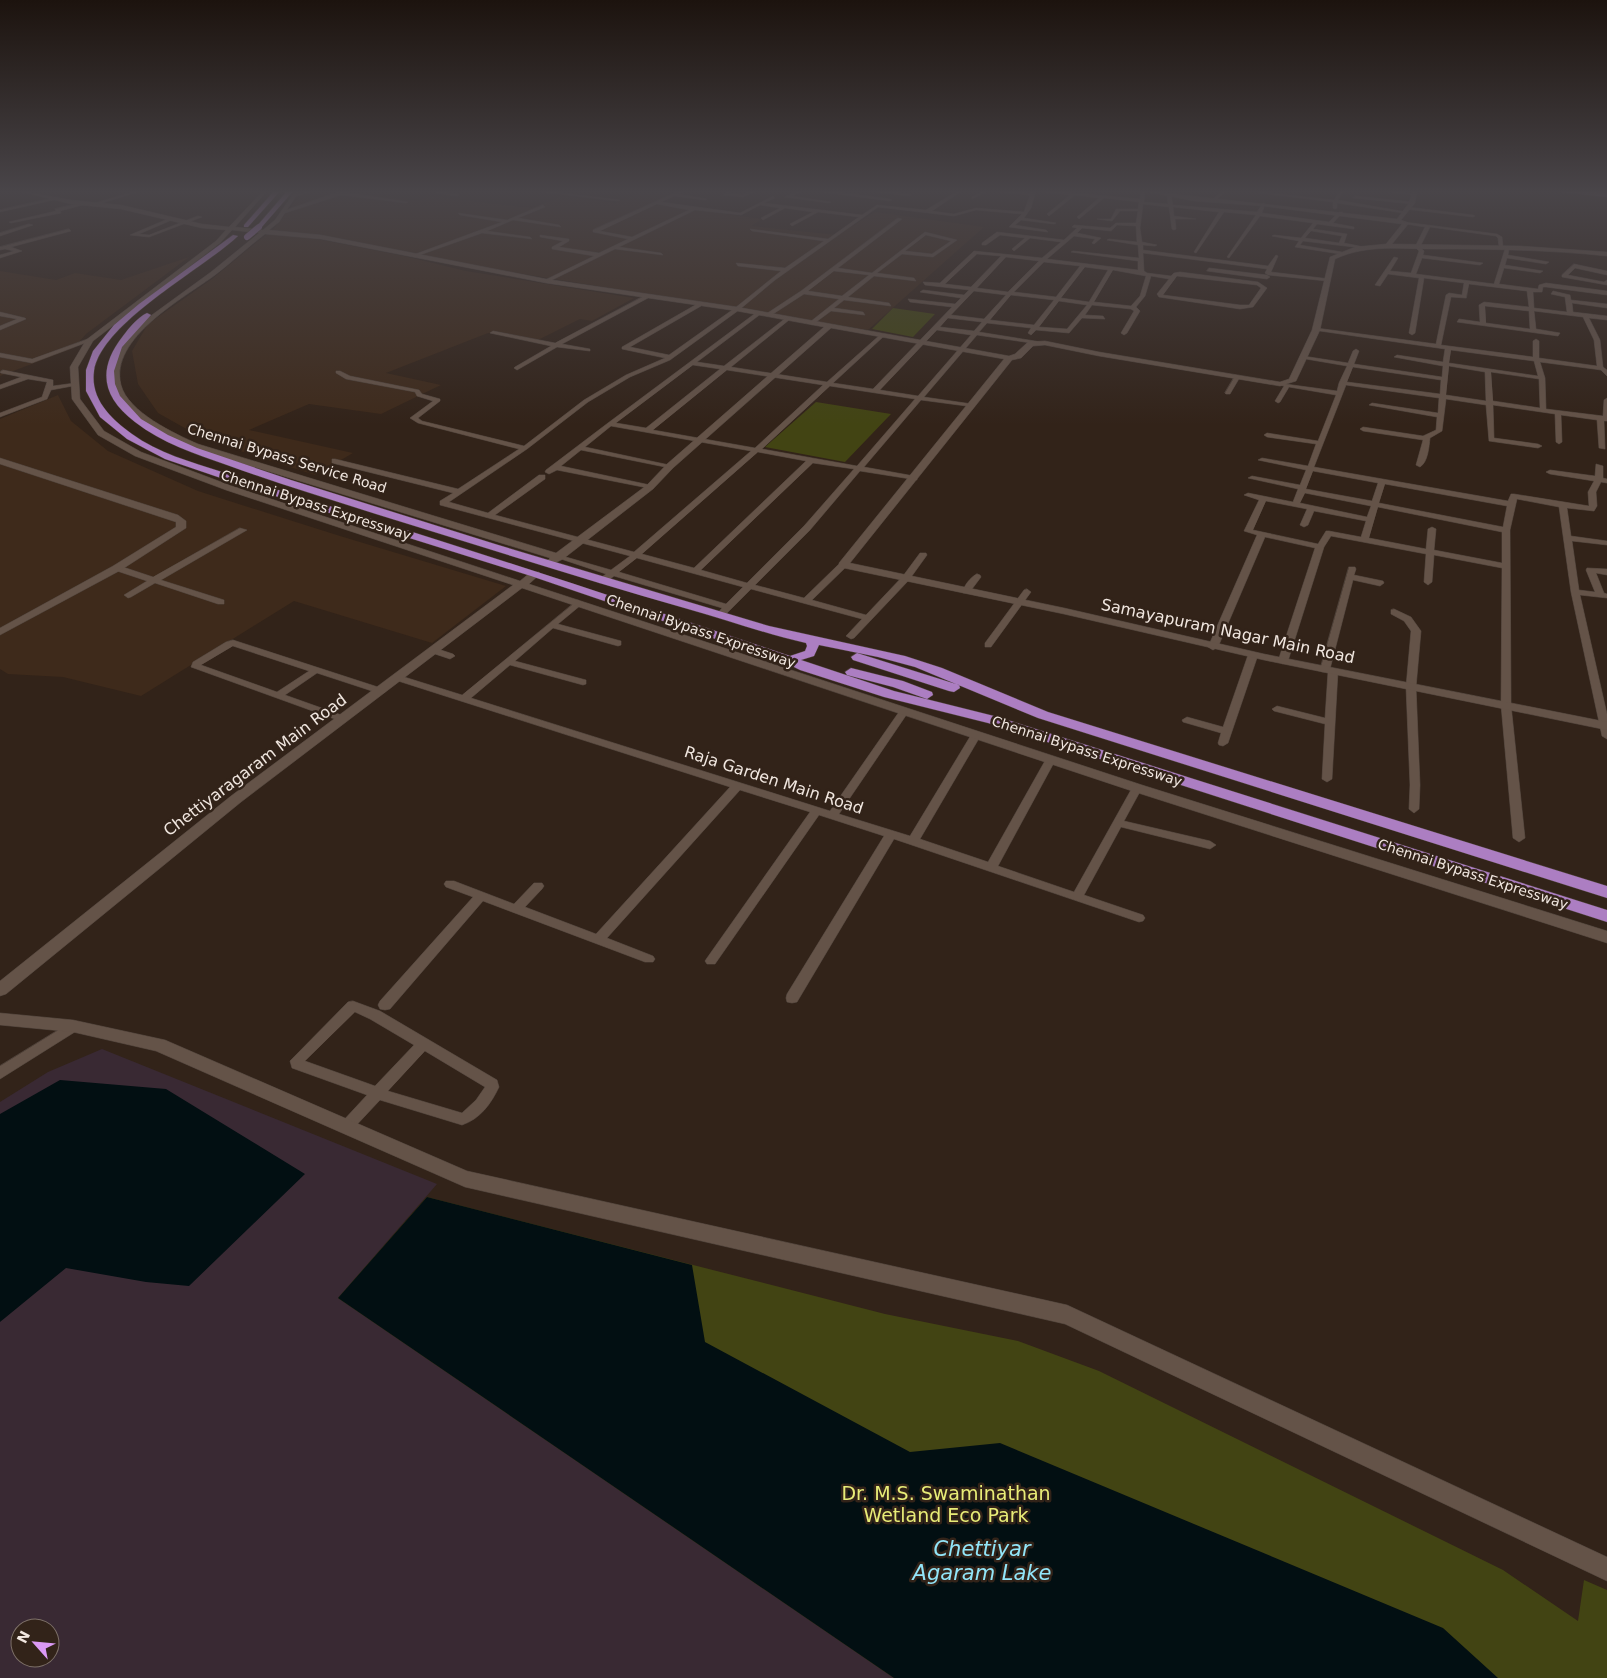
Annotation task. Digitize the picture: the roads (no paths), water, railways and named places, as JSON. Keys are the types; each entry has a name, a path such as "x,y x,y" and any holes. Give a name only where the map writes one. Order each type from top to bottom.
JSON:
{"highway":[{"name":"Chennai Bypass Expressway","path":"188,268 117,327 97,351 90,370 90,391 103,415 130,438 168,457 535,574 790,660 802,669 869,692 930,709 993,720 1607,916"},
{"name":"Chennai Bypass Expressway","path":"206,268 157,306 134,327 115,350 110,366 110,386 125,409 152,431 188,448 277,479 602,581 724,611 811,640 897,663 1035,712 1607,892"},
{"path":"790,660 810,652 813,646 811,640"},
{"path":"1020,729 1035,712"}],"street":[{"path":"1,372 90,340 184,268"},
{"name":"Chennai Bypass Service Road","path":"218,268 147,321 134,334 124,349 117,370 117,386 130,406 158,429 196,446 559,557"},
{"path":"482,268 546,281 759,313 1009,358 1018,356 1031,344 1038,342"},
{"path":"546,281 572,268"},
{"path":"772,268 786,270"},
{"path":"812,323 880,268"},
{"path":"941,285 959,268"},
{"path":"875,391 992,268"},
{"path":"559,557 614,572 724,611 807,528 1010,294 1035,268"},
{"path":"1025,340 1081,268"},
{"path":"946,316 1066,332 1082,316 1112,268"},
{"path":"1114,268 1172,278 1174,275 1180,274 1258,284 1264,288 1251,306 1240,307 1161,296 1160,294 1172,278"},
{"path":"1232,268 1267,275"},
{"path":"1267,275 1270,268"},
{"path":"1278,401 1283,385 1292,381 1316,330 1330,268"},
{"path":"1378,285 1390,268"},
{"path":"1412,275 1414,268"},
{"path":"1496,286 1500,268"},
{"path":"1517,268 1542,272 1546,285"},
{"path":"1572,268 1564,276 1605,284 1607,282"},
{"path":"1585,268 1607,273"},
{"path":"768,315 833,269 914,280"},
{"path":"1198,269 1327,279"},
{"path":"786,270 737,310 670,358 628,376 586,400 525,448 443,503 867,618"},
{"path":"1388,272 1496,286 1508,290 1530,290 1566,295 1570,302 1570,314"},
{"path":"1451,280 1453,273"},
{"path":"1133,308 1138,304 1150,275"},
{"path":"1412,333 1422,277"},
{"path":"1438,347 1449,295 1464,297 1467,282"},
{"path":"925,283 1133,308 1138,311 1124,333"},
{"path":"1540,291 1541,286 1546,285 1607,293"},
{"path":"1530,290 1533,329"},
{"path":"803,292 889,305"},
{"path":"923,292 965,297"},
{"path":"517,368 646,297"},
{"path":"910,300 956,306"},
{"path":"1570,302 1607,306"},
{"path":"1484,324 1482,305 1484,304 1607,318"},
{"path":"670,358 624,348 699,305"},
{"path":"830,309 862,314"},
{"path":"650,487 552,470 610,424 759,313"},
{"path":"0,314 23,319 0,328"},
{"path":"1585,315 1598,340 1600,368"},
{"path":"1082,316 1103,318"},
{"path":"647,431 787,319"},
{"path":"1459,321 1558,334"},
{"path":"548,564 582,541 650,487 670,466 701,441 828,326"},
{"path":"936,328 1038,342 1338,393"},
{"path":"1316,330 1600,368 1607,374"},
{"path":"493,333 588,350"},
{"path":"602,581 635,556 755,451 881,336"},
{"path":"90,340 74,367 76,399 102,433 138,454 229,488 1137,788 1607,937"},
{"path":"1536,341 1536,359 1542,378 1543,411"},
{"path":"1420,465 1427,438 1432,433 1439,431 1448,348"},
{"path":"1296,505 1342,382 1356,351"},
{"path":"0,356 32,361"},
{"path":"1396,357 1542,378"},
{"path":"805,602 843,565 1009,358"},
{"path":"1303,358 1445,379"},
{"path":"692,363 972,406"},
{"path":"1488,370 1491,440 1538,446"},
{"path":"0,415 45,398 51,381 1,372"},
{"path":"338,372 348,378 417,391 419,395 438,400 413,418 420,422 525,448"},
{"path":"0,387 27,377"},
{"path":"1228,393 1237,377"},
{"path":"1342,382 1604,419"},
{"path":"48,388 75,385"},
{"path":"1603,448 1607,400"},
{"path":"1372,406 1440,416"},
{"path":"1558,413 1559,442"},
{"path":"610,424 914,478"},
{"path":"1363,429 1427,438"},
{"path":"1267,435 1320,444"},
{"path":"581,448 670,466"},
{"path":"1262,460 1511,504"},
{"path":"0,461 24,467 181,520 181,528 117,568 0,632"},
{"path":"335,461 460,492"},
{"path":"694,572 810,461"},
{"path":"1599,466 1603,480"},
{"path":"1550,472 1603,480"},
{"path":"490,515 542,477"},
{"path":"1252,478 1506,530"},
{"path":"1519,838 1506,705 1506,530 1511,504 1513,496 1516,496 1591,508 1593,506 1592,492 1603,480"},
{"path":"1365,538 1382,481"},
{"path":"1248,495 1371,520"},
{"path":"1264,498 1248,531 1320,547"},
{"path":"1563,505 1575,592 1606,730"},
{"path":"1304,526 1311,508"},
{"path":"1428,582 1432,529"},
{"path":"128,595 244,530"},
{"path":"1284,661 1320,547 1329,533 1365,538 1506,566"},
{"path":"1213,647 1262,534"},
{"path":"1568,538 1607,543"},
{"path":"851,636 906,578 923,555"},
{"name":"Samayapuram Nagar Main Road","path":"843,565 1020,602 1213,647 1506,705 1606,730"},
{"path":"117,568 221,602"},
{"path":"1604,596 1590,570 1607,572"},
{"path":"1327,779 1331,722 1329,671 1351,573 1380,583"},
{"name":"Chettiyaragaram Main Road","path":"0,990 222,810 535,574"},
{"path":"966,591 977,577"},
{"path":"988,645 1027,592"},
{"path":"1575,592 1604,596"},
{"path":"465,698 578,603"},
{"path":"1394,612 1406,617 1413,624 1416,631 1411,687 1415,785 1414,809"},
{"path":"552,625 618,643"},
{"path":"343,719 196,667 196,664 229,644 233,644 381,691"},
{"path":"435,651 450,656"},
{"path":"1223,742 1253,655"},
{"path":"509,662 583,682"},
{"path":"278,696 316,670"},
{"name":"Raja Garden Main Road","path":"398,678 914,841 1139,918"},
{"path":"1277,709 1331,722"},
{"path":"832,816 904,711"},
{"path":"1187,720 1227,730"},
{"path":"914,841 976,735"},
{"path":"991,867 1051,759"},
{"path":"599,939 737,786"},
{"path":"1077,897 1137,788"},
{"path":"711,960 816,811"},
{"path":"1118,822 1210,845"},
{"path":"792,998 891,834"},
{"path":"450,884 649,959"},
{"path":"517,908 538,886"},
{"path":"385,1004 482,895"},
{"path":"353,1006 375,1015 493,1086 492,1090 470,1116 462,1119 377,1093 297,1064 297,1061 353,1006"},
{"path":"0,1019 73,1026 159,1045 465,1179 1068,1315 1607,1569"},
{"path":"0,1073 73,1026"},
{"path":"346,1127 424,1043"}],"water":[{"path":"60,1080 166,1089 305,1174 189,1286 146,1282 66,1268 0,1322 0,1114"},
{"name":"Chettiyar Agaram Lake","path":"427,1197 692,1265 705,1342 910,1452 1000,1443 1443,1628 1498,1678 894,1678 338,1298"}],"park label":[{"name":"Dr. M.S. Swaminathan Wetland Eco Park","path":"946,1504"}]}
